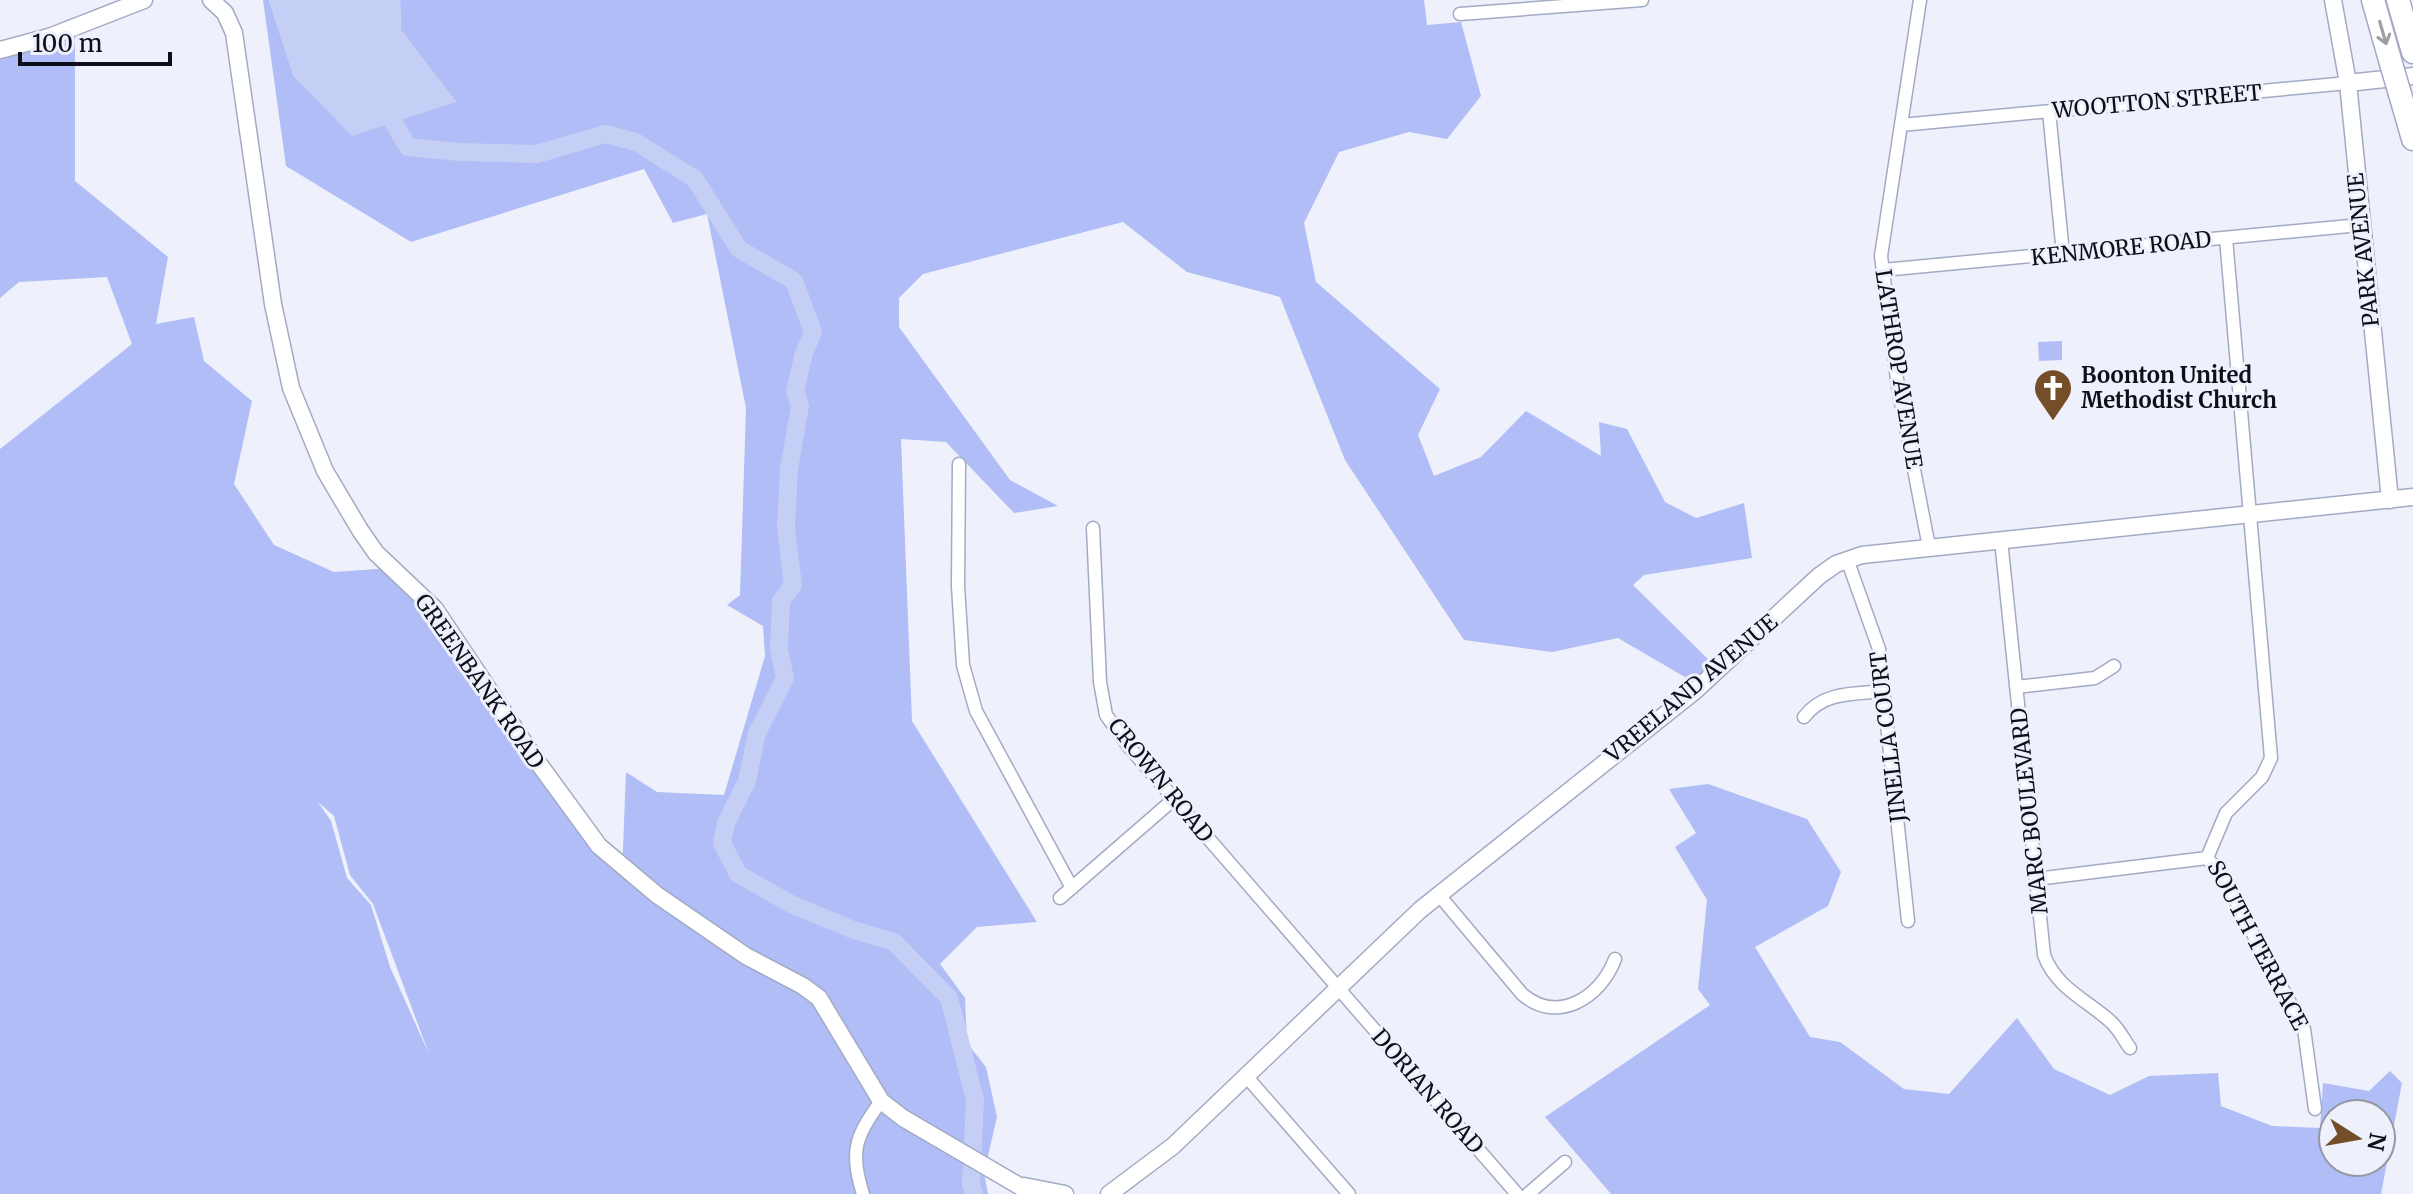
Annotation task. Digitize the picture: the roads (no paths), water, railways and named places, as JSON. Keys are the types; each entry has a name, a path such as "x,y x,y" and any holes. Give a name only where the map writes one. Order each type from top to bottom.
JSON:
{"highway":[{"path":"2373,0 2402,79 2413,139"},
{"path":"2398,0 2413,52"}],"street":[{"path":"0,50 49,37 144,0"},
{"name":"GREENBANK ROAD","path":"211,0 225,13 234,33 273,304 291,388 315,450 341,501 376,553 435,609 531,753 599,846 657,895 746,956 803,986 819,998 881,1101 920,1130 1026,1191 1065,1194"},
{"path":"1460,14 1642,0"},
{"name":"LATHROP AVENUE","path":"1920,0 1881,256 1898,387 1929,547"},
{"name":"PARK AVENUE","path":"2333,0 2348,83 2390,500"},
{"name":"WOOTTON STREET","path":"1901,125 2402,79"},
{"path":"2049,111 2063,254"},
{"name":"KENMORE ROAD","path":"1883,270 2360,225"},
{"name":"SOUTH TERRACE","path":"2226,238 2271,758 2262,777 2226,813 2207,858 2221,874 2304,1029 2312,1063 2315,1109"},
{"path":"959,464 958,586 963,665 976,711 1072,888"},
{"name":"VREELAND AVENUE","path":"1109,1194 1151,1166 1439,895 1696,690 1810,583 1847,559 1929,547 2413,497"},
{"name":"CROWN ROAD","path":"1093,528 1100,682 1106,715 1174,799 1339,987"},
{"name":"MARC BOULEVARD","path":"2001,540 2046,961 2067,988 2113,1023 2130,1048"},
{"name":"JINELLA COURT","path":"1847,559 1873,627 1885,691 1908,921"},
{"path":"2016,687 2095,678 2114,666"},
{"path":"1804,717 1814,703 1826,697 1885,691"},
{"path":"1060,898 1174,799"},
{"path":"2036,879 2207,858"},
{"path":"1439,895 1522,994 1539,1005 1559,1008 1584,998 1607,980 1615,959"},
{"name":"DORIAN ROAD","path":"1339,987 1517,1194"},
{"path":"1246,1076 1349,1194"},
{"path":"863,1194 855,1146 860,1130 881,1101"},
{"path":"1528,1194 1565,1162"}],"waterway":[{"path":"381,102 408,147 537,154 605,134 636,142 695,179 739,249 794,281 813,332 804,353 795,391 800,406 789,469 786,528 793,585 781,601 779,649 785,678 757,733 747,781 726,823 722,843 738,874 791,904 851,929 894,942 949,998 975,1100 971,1184 974,1194"}],"place":[{"name":"Boonton United Methodist Church","path":"2053,422"}]}
